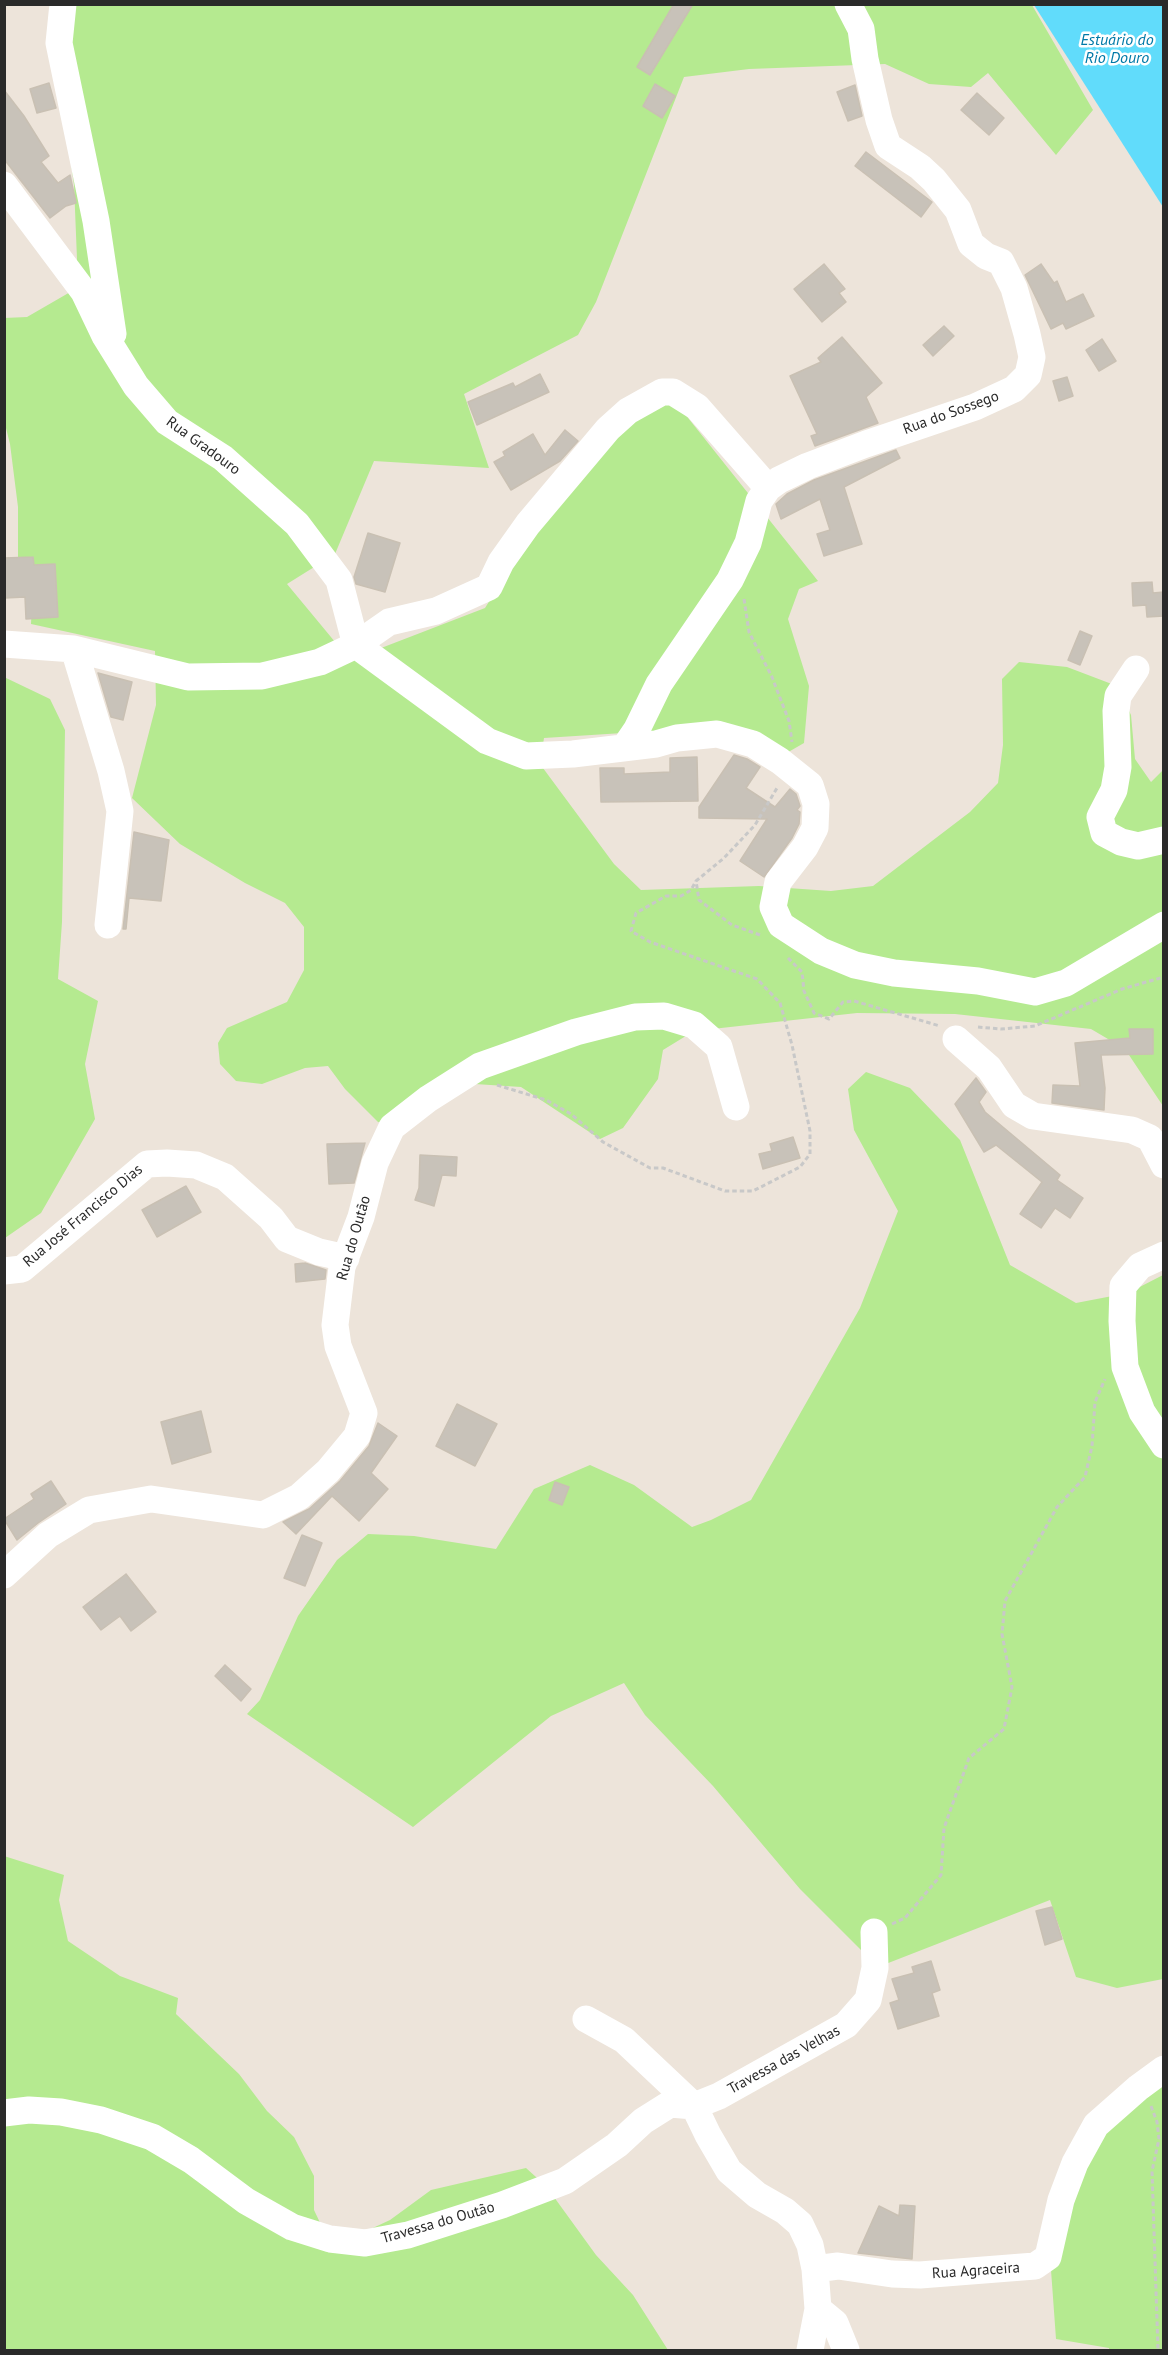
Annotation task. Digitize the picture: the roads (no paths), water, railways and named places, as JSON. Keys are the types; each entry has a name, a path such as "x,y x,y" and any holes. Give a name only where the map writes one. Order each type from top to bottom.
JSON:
{"street":[{"path":"63,4 59,43 96,221 116,354"},
{"name":"Rua do Sossego","path":"768,488 808,466 975,407 1014,389 1028,375 1032,357 1014,288 1001,262 987,256 971,244 958,210 934,180 920,167 888,146 879,120 865,60 861,29 848,4"},
{"name":"Rua Gradouro","path":"4,185 84,292 105,336 136,386 167,422 223,458 297,524 339,580 356,645"},
{"path":"4,644 74,649 188,677 262,676 320,662 356,645 389,622 436,611 489,587 501,562 528,524 608,429 628,411 662,392 673,392 697,407 768,488 759,501 748,543 730,580 659,684 637,729 624,748"},
{"path":"356,645 488,741 526,756 573,754 717,734 753,744 787,766 810,785 816,804 815,828 805,846 778,882 773,907 781,925 821,951 855,965 894,973 978,981 1035,992 1066,983 1164,925"},
{"path":"74,649 111,771 120,811 108,925"},
{"path":"1136,669 1118,696 1116,711 1118,767 1114,790 1100,817 1104,832 1120,842 1138,846 1164,840"},
{"name":"Rua do Outão","path":"4,1575 48,1535 89,1510 151,1499 263,1515 299,1497 328,1471 357,1436 364,1413 338,1346 335,1325 342,1268 361,1217 375,1163 392,1127 428,1099 480,1066 576,1032 635,1017 664,1016 694,1025 719,1047 736,1107"},
{"path":"956,1039 988,1068 1014,1105 1033,1116 1132,1130 1150,1138 1164,1165"},
{"name":"Rua José Francisco Dias","path":"4,1271 22,1269 147,1164 167,1163 196,1165 225,1177 271,1218 287,1239 319,1252 346,1258"},
{"path":"1164,1255 1140,1266 1123,1286 1122,1321 1125,1367 1142,1412 1164,1445"},
{"name":"Travessa das Velhas","path":"694,2106 719,2096 777,2066 846,2025 868,2000 875,1968 874,1932"},
{"path":"586,2019 624,2040 694,2106 729,2171 757,2195 785,2211 800,2224 810,2245 816,2269 818,2310 810,2350"},
{"name":"Rua Agraceira","path":"816,2269 838,2266 892,2274 920,2275 1035,2266 1048,2257 1061,2200 1075,2163 1096,2125 1155,2075"},
{"name":"Travessa do Outão","path":"4,2113 29,2110 61,2112 101,2120 152,2137 191,2160 246,2201 292,2227 330,2239 365,2243 408,2235 454,2222 565,2181 617,2145 643,2121 670,2104 694,2106"},
{"path":"818,2310 835,2323 846,2350"}],"water":[{"name":"Estuário do Rio Douro","path":"1034,5 1163,5 1163,207"}]}
